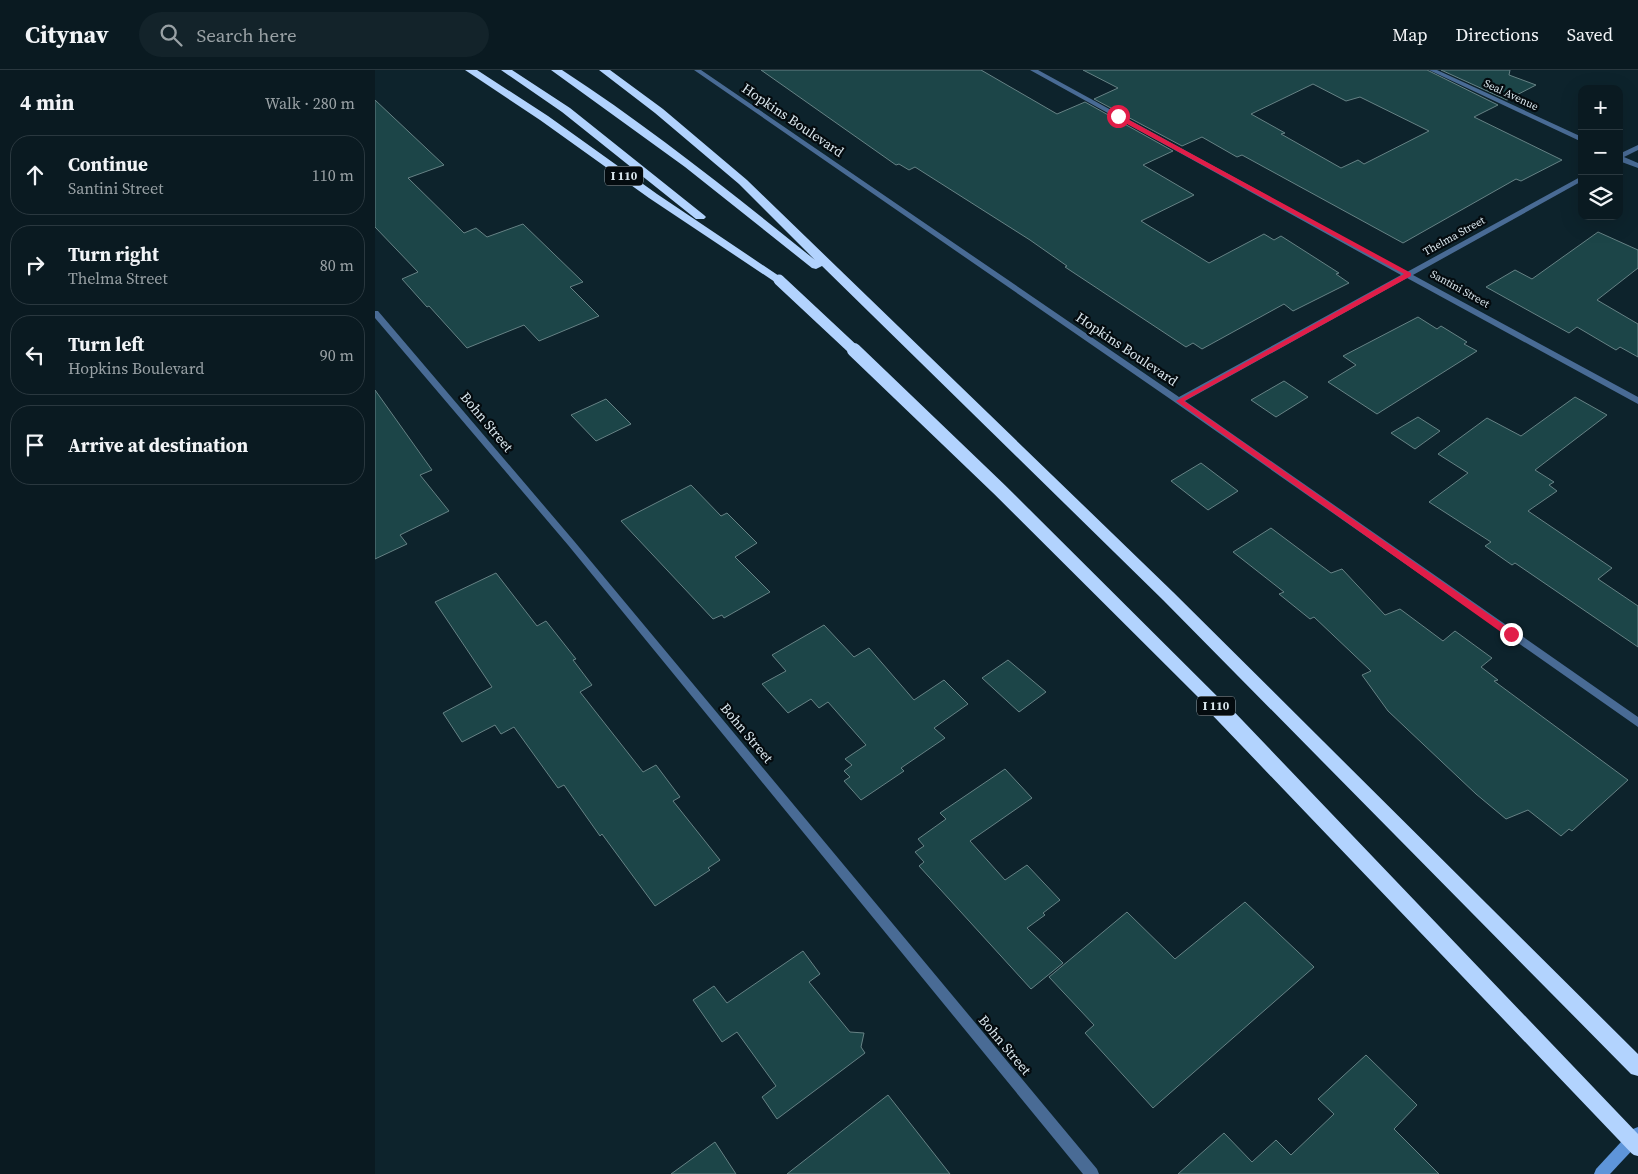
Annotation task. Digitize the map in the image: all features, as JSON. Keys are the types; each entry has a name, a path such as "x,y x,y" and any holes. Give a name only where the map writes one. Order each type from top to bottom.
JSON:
{"highway":[{"name":"I 110","path":"470,70 544,118 653,196 779,280 896,388 1188,676 1638,1147"},
{"path":"506,70 565,110 779,280"},
{"path":"556,70 598,97 722,190 882,319"},
{"path":"604,70 659,111 743,182 1168,596 1638,1067"}],"main road":[{"path":"1601,1174 1638,1134"}],"street":[{"name":"Hopkins Boulevard","path":"697,70 1179,401 1638,724"},
{"name":"Santini Street","path":"1033,70 1409,274 1638,401"},
{"name":"Seal Avenue","path":"1432,70 1578,138"},
{"path":"1623,155 1638,147"},
{"path":"1623,159 1638,166"},
{"name":"Thelma Street","path":"1179,401 1578,180"},
{"name":"Bohn Street","path":"375,314 571,543 1092,1174"}],"building":[{"path":"761,70 981,70 1057,114 1085,102 1173,151 1143,165 1194,195 1141,221 1209,263 1264,234 1274,240 1281,236 1339,273 1336,274 1349,283 1293,311 1284,304 1202,349 1193,343 1186,347 1065,267 1067,266 1030,240 915,167 909,170 899,164 896,165"},
{"path":"1083,70 1427,70 1498,105 1474,117 1562,160 1521,181 1516,179 1403,243 1242,155 1237,157 1202,137 1182,146 1094,99 1118,88","holes":["1313,84 1346,101 1360,97 1429,131 1364,164 1358,160 1341,168 1281,134 1285,133 1251,114"]},
{"path":"1441,70 1510,70 1509,75 1536,85 1507,100"},
{"path":"375,100 444,165 408,178 464,233 476,228 487,237 523,224 583,282 570,287 599,316 539,341 524,325 467,348 402,279 418,272 375,227"},
{"path":"1598,232 1638,250 1638,268 1597,300 1638,324 1638,357 1620,347 1616,350 1577,327 1569,333 1486,287 1515,270 1532,279"},
{"path":"1418,317 1437,329 1441,326 1467,342 1464,344 1477,351 1377,414 1328,382 1356,365 1343,356"},
{"path":"1284,381 1308,397 1276,417 1251,400"},
{"path":"375,390 432,470 420,475 449,511 400,535 407,544 375,559"},
{"path":"1575,397 1607,415 1535,470 1554,482 1549,485 1557,491 1528,511 1612,568 1598,579 1638,606 1638,647 1515,563 1512,565 1485,546 1491,542 1429,502 1468,473 1438,454 1487,418 1521,436"},
{"path":"606,399 631,424 596,441 571,415"},
{"path":"1418,417 1440,431 1415,449 1391,433"},
{"path":"1201,463 1238,491 1208,510 1171,481"},
{"path":"691,485 721,516 727,513 757,543 735,557 770,592 724,618 722,615 713,619 621,521"},
{"path":"1271,528 1331,573 1342,569 1385,615 1400,609 1443,641 1455,631 1492,658 1481,667 1498,680 1494,681 1628,780 1572,831 1569,829 1561,836 1528,810 1506,819 1476,794 1388,711 1362,675 1371,671 1314,617 1310,619 1279,594 1284,592 1233,552"},
{"path":"496,573 537,626 546,621 576,659 573,660 592,685 580,692 643,772 656,765 680,797 673,801 720,860 708,868 710,870 655,906 602,834 600,836 564,785 558,788 514,727 501,734 495,725 462,742 443,713 492,687 435,602"},
{"path":"824,625 854,657 869,648 914,700 944,680 968,704 934,728 945,738 901,768 904,771 861,800 844,781 850,777 844,771 852,765 845,759 866,745 828,702 819,708 811,699 788,713 762,684 786,671 772,655"},
{"path":"1008,660 1046,692 1019,712 982,678"},
{"path":"1005,769 1032,798 970,841 1005,880 1027,865 1060,900 1043,913 1045,915 1027,928 1063,963 1031,989 919,866 924,862 915,852 924,846 918,839 946,819 940,813"},
{"path":"1245,902 1314,967 1153,1108 1085,1033 1094,1025 1049,977 1127,912 1175,959"},
{"path":"803,951 820,974 809,982 850,1032 864,1033 861,1047 865,1053 777,1119 762,1097 776,1086 737,1032 722,1042 693,1000 714,986 727,1003"},
{"path":"1366,1055 1417,1105 1394,1129 1439,1174 1178,1174 1224,1133 1252,1162 1276,1140 1291,1155 1334,1114 1318,1099"},
{"path":"888,1095 950,1174 787,1174"},
{"path":"715,1142 736,1174 671,1174"}],"route":[{"path":"1118,116 1409,274 1179,401 1511,634"}]}
